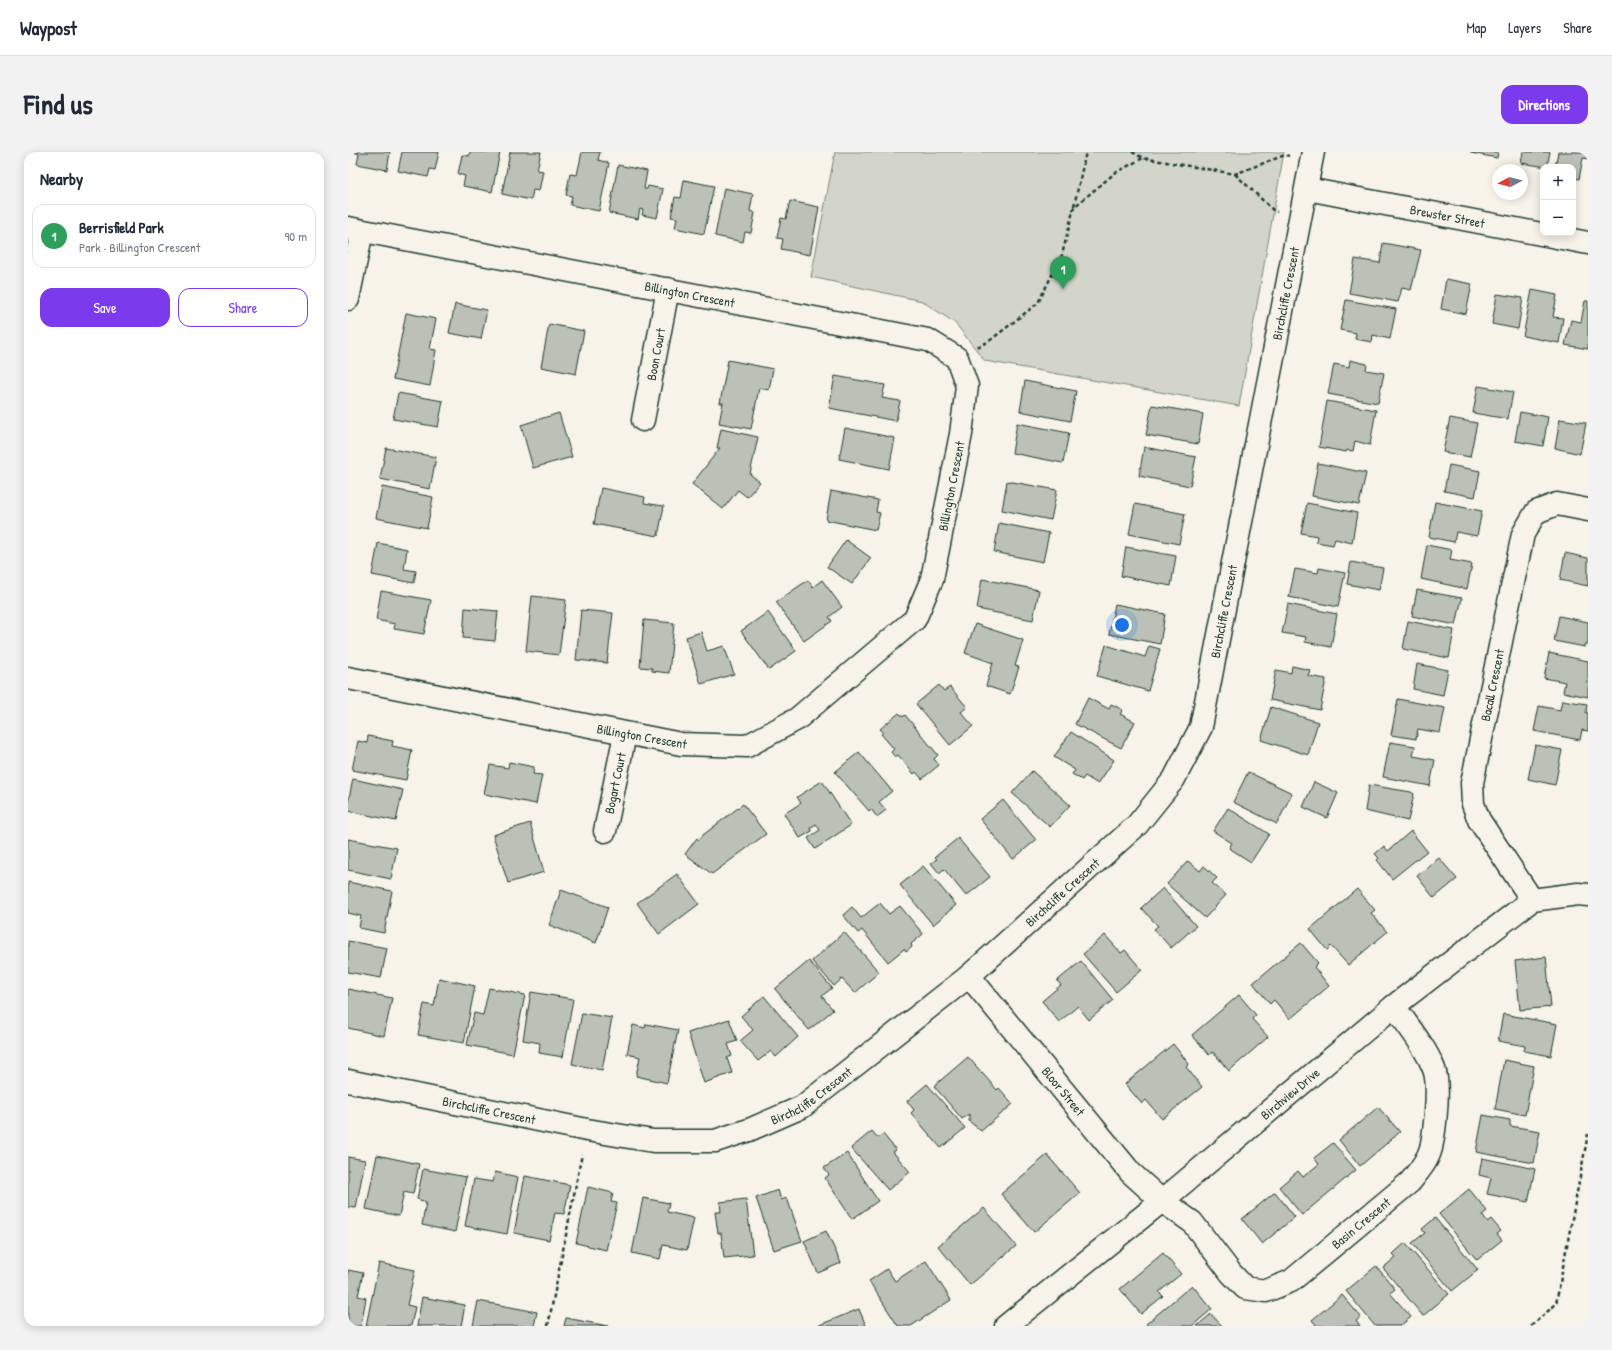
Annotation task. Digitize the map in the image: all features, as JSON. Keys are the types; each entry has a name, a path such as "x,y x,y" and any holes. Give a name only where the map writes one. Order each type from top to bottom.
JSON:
{"street":[{"name":"Birchcliffe Crescent","path":"348,1081 587,1130 653,1141 715,1141 749,1130 802,1107 970,976 1137,825 1174,779 1201,727 1312,156"},
{"name":"Brewster Street","path":"1306,189 1588,243"},
{"name":"Billington Crescent","path":"348,678 681,744 747,746 798,720 915,620 932,579 961,434 967,386 957,358 928,340 355,229"},
{"path":"348,299 355,229"},
{"name":"Boon Court","path":"643,420 668,290"},
{"name":"Bacall Crescent","path":"1532,900 1479,820 1473,804 1472,783 1523,534 1536,512 1557,504 1588,510"},
{"name":"Bogart Court","path":"604,831 625,734"},
{"path":"1532,900 1578,894 1588,896"},
{"name":"Birchview Drive","path":"1006,1326 1162,1201 1394,1006 1532,900"},
{"name":"Bloor Street","path":"970,976 1131,1173 1162,1201"},
{"name":"Basin Crescent","path":"1162,1201 1192,1222 1231,1273 1245,1288 1266,1291 1291,1281 1410,1182 1421,1168 1431,1149 1438,1092 1434,1070 1424,1050 1394,1006"}],"path":[{"path":"957,358 988,342 1038,303 1062,255 1086,152"},
{"path":"1132,152 1143,158 1235,174 1285,155 1312,156"},
{"path":"1074,207 1115,173 1143,158"},
{"path":"1235,174 1274,211 1299,217"},
{"path":"548,1326 587,1130"},
{"path":"1531,1326 1556,1304 1588,1134"}],"shaded area":[{"path":"835,152 1284,152 1239,406 985,361 955,323 922,301 811,277"}],"building":[{"path":"354,152 390,152 387,170 357,164 359,154"},
{"path":"402,152 439,152 435,170 430,169 428,177 398,171"},
{"path":"470,152 500,152 492,192 463,186 465,176 458,174 462,155 469,156"},
{"path":"510,152 541,152 537,170 543,171 539,191 533,190 531,200 502,194"},
{"path":"582,152 600,152 598,160 609,163 599,211 570,205 572,196 566,195 570,174 577,175"},
{"path":"1471,152 1498,152 1497,158"},
{"path":"1523,152 1550,152 1548,164 1540,164 1540,166 1521,163"},
{"path":"1558,152 1588,152 1588,159 1583,158 1579,179 1576,178 1576,164 1556,164"},
{"path":"618,165 647,171 644,189 647,189 648,186 663,189 657,218 642,215 643,210 640,209 638,219 609,213"},
{"path":"684,180 714,186 704,234 675,228 677,218 671,217 675,197 681,198"},
{"path":"724,188 753,194 750,211 755,213 751,233 745,232 743,242 715,236"},
{"path":"790,201 819,207 810,255 781,249 783,239 777,238 781,218 786,219"},
{"path":"1383,243 1421,250 1411,290 1402,288 1398,302 1349,293 1355,259 1380,263"},
{"path":"1446,279 1472,284 1466,314 1441,309"},
{"path":"1532,290 1557,295 1553,317 1563,318 1559,343 1523,336"},
{"path":"1497,294 1523,298 1518,329 1492,324"},
{"path":"1346,300 1396,309 1390,339 1373,335 1372,342 1355,339 1356,333 1340,330"},
{"path":"1585,301 1588,301 1588,349 1565,345 1571,320 1581,322"},
{"path":"455,304 487,310 481,339 449,333"},
{"path":"406,313 436,319 430,349 436,350 430,386 393,379"},
{"path":"549,324 584,331 576,374 541,367"},
{"path":"728,360 773,369 769,390 759,388 751,429 719,423 723,403 720,403"},
{"path":"1350,360 1367,364 1366,370 1384,373 1378,403 1328,394 1334,364 1349,367"},
{"path":"835,376 885,385 882,398 900,401 896,421 829,408"},
{"path":"1025,381 1076,391 1070,421 1020,411"},
{"path":"1478,386 1513,392 1508,419 1473,413"},
{"path":"398,393 443,401 438,427 393,419"},
{"path":"1327,401 1376,410 1370,445 1355,441 1353,451 1347,450 1346,452 1319,447"},
{"path":"1152,405 1203,414 1198,444 1146,435"},
{"path":"1520,412 1548,417 1543,446 1515,441"},
{"path":"559,413 572,457 533,468 521,425"},
{"path":"1450,418 1477,423 1470,457 1443,452"},
{"path":"1560,419 1586,423 1580,454 1555,448"},
{"path":"1017,423 1069,433 1063,463 1012,453"},
{"path":"845,428 895,438 889,469 839,459"},
{"path":"721,429 758,437 750,474 760,482 747,497 738,490 723,509 692,484 720,448 717,448"},
{"path":"1144,447 1196,457 1190,486 1139,476"},
{"path":"386,448 436,457 430,489 380,479"},
{"path":"1318,463 1366,473 1359,505 1312,496"},
{"path":"1449,465 1480,471 1475,497 1444,491"},
{"path":"1007,481 1057,490 1051,520 1002,510"},
{"path":"382,487 433,497 427,528 376,518"},
{"path":"601,488 645,497 644,503 664,506 658,536 594,524"},
{"path":"831,491 878,500 876,512 880,513 876,530 826,520"},
{"path":"1435,502 1482,511 1477,536 1456,532 1454,542 1429,537"},
{"path":"1307,503 1357,513 1352,543 1335,539 1333,545 1316,542 1317,536 1301,533"},
{"path":"1135,504 1185,514 1179,544 1129,534"},
{"path":"999,523 1049,533 1043,562 994,552"},
{"path":"846,540 871,558 852,584 827,567"},
{"path":"378,543 407,549 404,569 416,571 414,583 372,575"},
{"path":"1427,545 1452,550 1450,560 1472,564 1467,589 1421,579"},
{"path":"1126,547 1176,556 1171,586 1121,576"},
{"path":"1565,553 1588,558 1588,586 1560,580"},
{"path":"1351,562 1383,568 1379,590 1347,584"},
{"path":"1319,568 1345,573 1338,607 1289,597 1295,569 1318,573"},
{"path":"982,579 1039,590 1033,620 977,609"},
{"path":"808,580 813,587 822,580 842,607 829,617 832,621 804,641 776,602"},
{"path":"1417,590 1462,598 1456,625 1412,616"},
{"path":"381,591 431,600 424,634 394,629 395,624 376,620"},
{"path":"532,596 566,600 559,655 526,651"},
{"path":"1115,604 1165,614 1160,644 1109,634"},
{"path":"1288,604 1337,614 1331,647 1305,642 1306,637 1282,633"},
{"path":"465,608 498,611 495,641 463,638"},
{"path":"581,610 613,613 607,663 576,660"},
{"path":"768,612 796,651 769,670 741,631"},
{"path":"1559,616 1588,622 1588,645 1585,645 1585,647 1554,641"},
{"path":"644,620 674,623 669,673 652,671 652,668 640,667"},
{"path":"1408,621 1454,630 1449,658 1403,649"},
{"path":"975,624 1023,640 1015,666 1019,667 1010,694 986,686 993,663 965,653"},
{"path":"701,632 707,651 724,646 734,674 701,684 686,637"},
{"path":"1106,645 1145,657 1149,646 1160,649 1148,691 1097,676"},
{"path":"1549,653 1588,661 1588,697 1563,692 1565,682 1544,678"},
{"path":"1417,664 1448,670 1443,695 1413,689"},
{"path":"1292,666 1310,670 1308,676 1326,679 1320,710 1270,700 1276,670 1291,673"},
{"path":"939,685 944,691 950,687 967,707 961,712 973,726 950,745 916,704"},
{"path":"1088,698 1109,709 1111,704 1123,710 1120,714 1135,722 1121,748 1075,724"},
{"path":"1398,699 1445,708 1440,733 1418,729 1416,739 1391,735"},
{"path":"1562,700 1587,704 1586,713 1588,713 1588,731 1582,730 1580,740 1534,731 1539,706 1560,710"},
{"path":"1271,707 1318,722 1308,755 1261,740"},
{"path":"899,713 903,717 905,715 938,755 934,759 939,765 922,779 916,772 914,774 898,755 895,757 891,752 894,749 881,734 883,732 880,729"},
{"path":"1071,732 1114,760 1098,784 1085,776 1082,780 1072,774 1075,770 1054,757"},
{"path":"368,736 393,741 392,746 412,750 406,780 352,770 358,741 367,743"},
{"path":"1390,742 1415,746 1413,756 1435,760 1430,786 1383,777"},
{"path":"1535,745 1562,750 1555,785 1528,779"},
{"path":"859,752 892,791 879,802 886,810 877,817 871,809 869,811 835,772"},
{"path":"509,762 534,767 533,774 542,775 536,804 484,794 490,765 508,768"},
{"path":"1032,771 1070,805 1050,827 1012,793"},
{"path":"1248,772 1292,793 1277,824 1233,802"},
{"path":"353,779 403,790 396,821 348,811 348,803"},
{"path":"822,781 851,825 815,849 808,838 820,830 816,824 810,828 812,831 800,838 784,814 801,803 797,797"},
{"path":"1314,782 1338,793 1327,818 1303,807"},
{"path":"1369,785 1411,792 1414,794 1408,821 1365,811"},
{"path":"1003,800 1036,840 1013,859 980,819"},
{"path":"743,804 766,834 712,874 685,854 697,838 699,840 703,835"},
{"path":"1228,808 1269,834 1251,862 1229,848 1232,843 1213,831"},
{"path":"530,823 544,872 508,883 493,835"},
{"path":"1411,831 1427,851 1392,879 1377,860 1379,858 1375,854 1384,846 1388,851"},
{"path":"958,838 990,877 966,896 944,869 939,873 931,863 937,859 935,857"},
{"path":"348,839 397,848 391,879 348,870"},
{"path":"1439,858 1457,879 1434,898 1417,876"},
{"path":"1188,861 1200,871 1204,866 1217,878 1212,883 1226,895 1205,918 1167,884"},
{"path":"923,866 956,905 933,925 900,885"},
{"path":"677,874 699,904 659,934 637,903"},
{"path":"348,882 392,891 384,933 359,928 361,916 348,913"},
{"path":"1163,888 1196,926 1171,948 1154,929 1158,926 1141,908"},
{"path":"1357,889 1375,910 1371,913 1387,932 1348,965 1331,946 1327,950 1310,929"},
{"path":"561,890 608,907 596,943 549,925"},
{"path":"880,903 889,914 900,906 923,934 911,944 912,947 906,952 904,949 888,962 862,930 858,933 843,915 852,907 861,918"},
{"path":"844,932 879,972 855,993 842,979 834,986 812,961"},
{"path":"1105,935 1121,953 1125,950 1142,970 1116,992 1083,954"},
{"path":"348,941 387,948 381,978 348,972"},
{"path":"1301,943 1318,963 1314,967 1329,986 1290,1019 1274,1000 1270,1004 1253,983"},
{"path":"1546,957 1551,1007 1520,1010 1515,961"},
{"path":"809,961 832,988 822,996 833,1010 809,1030 775,989"},
{"path":"1081,961 1113,1000 1089,1020 1078,1006 1059,1022 1042,1001 1061,985 1057,981"},
{"path":"439,978 475,986 464,1043 418,1035 424,1004 434,1006"},
{"path":"489,988 525,995 513,1054 467,1045 474,1013 483,1015"},
{"path":"348,989 392,998 384,1036 348,1028"},
{"path":"531,992 573,999 563,1057 539,1053 540,1043 523,1040"},
{"path":"1239,995 1256,1015 1252,1019 1268,1037 1229,1071 1213,1052 1209,1055 1192,1035"},
{"path":"764,996 798,1037 776,1057 771,1051 758,1061 740,1041 753,1030 741,1016"},
{"path":"582,1013 612,1018 602,1070 572,1064"},
{"path":"1503,1014 1557,1024 1551,1056 1524,1051 1525,1046 1498,1041"},
{"path":"729,1019 737,1041 728,1044 732,1056 727,1058 732,1073 704,1083 688,1033"},
{"path":"646,1024 678,1030 667,1083 636,1076 640,1057 627,1054 633,1025 645,1028"},
{"path":"1173,1044 1189,1064 1186,1067 1202,1087 1162,1119 1146,1100 1142,1104 1125,1084"},
{"path":"968,1057 997,1090 999,1088 1013,1104 981,1131 969,1121 969,1114 962,1119 934,1086"},
{"path":"1504,1060 1534,1066 1525,1115 1495,1109"},
{"path":"927,1084 965,1128 941,1148 911,1113 914,1110 907,1101"},
{"path":"1378,1107 1400,1132 1360,1166 1339,1140"},
{"path":"1483,1115 1510,1120 1510,1126 1540,1131 1534,1163 1476,1152"},
{"path":"872,1131 878,1138 883,1134 896,1150 893,1152 910,1172 888,1190 851,1148"},
{"path":"1333,1143 1356,1170 1302,1215 1279,1187 1298,1171 1303,1177 1319,1164 1314,1158"},
{"path":"847,1153 878,1201 852,1219 825,1178 829,1175 824,1168"},
{"path":"377,1155 419,1164 413,1194 404,1192 399,1216 366,1209"},
{"path":"1047,1155 1080,1193 1034,1232 1001,1194"},
{"path":"348,1157 365,1160 356,1208 348,1207"},
{"path":"1482,1158 1535,1169 1528,1202 1487,1194 1491,1178 1479,1175"},
{"path":"423,1169 466,1177 455,1232 422,1225 426,1202 417,1199"},
{"path":"495,1172 518,1177 507,1234 465,1226 474,1179 493,1182"},
{"path":"525,1176 570,1185 564,1214 555,1213 549,1240 514,1233"},
{"path":"588,1187 613,1193 611,1202 617,1203 606,1250 576,1243"},
{"path":"1469,1189 1487,1211 1482,1215 1487,1222 1491,1219 1501,1231 1497,1234 1502,1240 1477,1260 1439,1214"},
{"path":"778,1190 781,1200 787,1198 802,1241 774,1250 756,1198"},
{"path":"1275,1192 1295,1217 1262,1244 1242,1219"},
{"path":"643,1198 669,1203 667,1212 694,1218 687,1250 663,1245 660,1259 632,1253"},
{"path":"746,1199 753,1255 724,1258 721,1233 718,1233 715,1212 721,1212 720,1202"},
{"path":"984,1208 1016,1246 970,1285 938,1246"},
{"path":"1435,1218 1478,1270 1452,1291 1412,1243 1425,1233 1422,1229"},
{"path":"826,1231 841,1263 818,1273 804,1241"},
{"path":"1405,1243 1449,1294 1423,1316 1383,1268 1396,1257 1393,1254"},
{"path":"1163,1253 1181,1274 1159,1292 1163,1296 1141,1314 1120,1289"},
{"path":"926,1261 951,1300 911,1326 898,1326 869,1281 887,1269 895,1281"},
{"path":"379,1263 415,1270 407,1305 415,1307 411,1326 366,1326"},
{"path":"1376,1266 1395,1289 1390,1293 1411,1317 1400,1326 1375,1326 1346,1291"},
{"path":"348,1270 363,1273 358,1296 366,1298 361,1326 348,1326"},
{"path":"1192,1285 1212,1309 1192,1326 1148,1326 1146,1324"},
{"path":"1342,1295 1361,1317 1356,1321 1360,1326 1317,1326 1312,1320"},
{"path":"422,1297 465,1305 461,1326 417,1326"},
{"path":"478,1301 537,1312 534,1326 473,1326"},
{"path":"859,1309 866,1326 817,1326"},
{"path":"1211,1314 1222,1326 1197,1326"},
{"path":"566,1318 608,1326 564,1326"}],"place":[{"name":"Berrisfield Park","path":"1063,289"}]}
